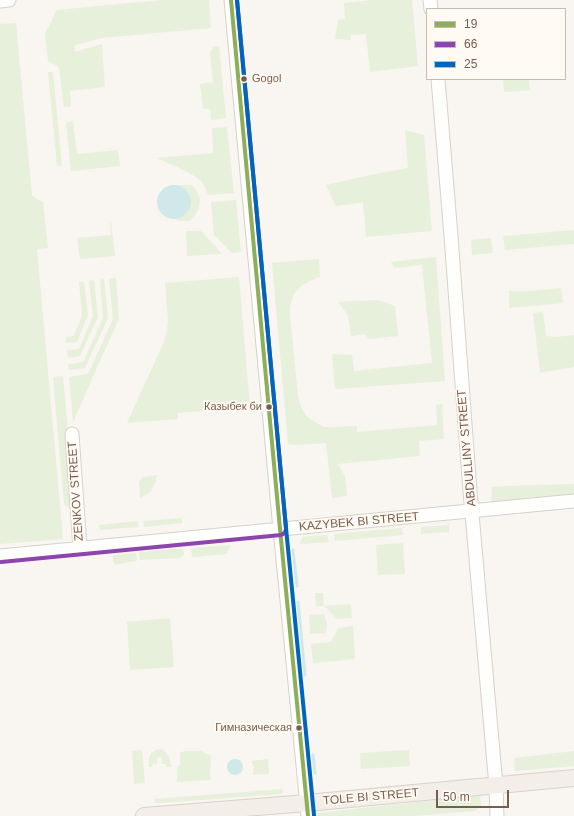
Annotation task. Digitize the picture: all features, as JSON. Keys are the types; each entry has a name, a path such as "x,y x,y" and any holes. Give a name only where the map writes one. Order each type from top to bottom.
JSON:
{"main road":[{"name":"TOLE BI STREET","path":"144,816 308,810 496,786 574,778"}],"street":[{"path":"0,1 10,0"},
{"path":"231,0 280,529 308,810"},
{"name":"ABDULLINY STREET","path":"438,80 472,511 496,786 497,816"},
{"name":"ZENKOV STREET","path":"72,434 80,548"},
{"name":"KAZYBEK BI STREET","path":"0,556 574,501"}],"green space":[{"path":"162,0 209,0 211,28 102,38 75,45 75,52 102,44 105,87 70,91 71,106 64,107 59,67 48,61 45,34 57,10"},
{"path":"372,0 412,0 418,66 370,72 366,34 351,35 351,40 335,39 338,20 345,19 344,3"},
{"path":"16,23 32,196 43,202 48,248 37,249 63,539 0,544 0,24"},
{"path":"219,46 226,118 211,120 210,109 203,109 200,84 213,82 210,53 213,47"},
{"path":"48,72 53,72 62,166 57,166"},
{"path":"503,80 529,80 530,90 504,92"},
{"path":"73,121 77,154 118,150 120,166 71,171 66,122"},
{"path":"227,127 234,193 208,195 201,181 197,178 180,168 156,158 213,153 212,128"},
{"path":"405,130 424,135 432,231 366,237 363,202 336,206 326,185 408,168"},
{"path":"173,185 192,185 198,194 200,199 199,208 190,221 178,221 176,219 183,216 188,211 191,206 191,200 186,190"},
{"path":"236,200 241,252 232,253 214,235 211,202"},
{"path":"110,222 115,256 80,259 77,238 111,235"},
{"path":"574,230 574,244 505,250 503,236"},
{"path":"186,231 201,231 222,254 187,256"},
{"path":"491,238 493,253 472,255 471,240"},
{"path":"436,257 445,381 335,389 332,354 352,355 354,371 432,363 422,265 394,268 391,262"},
{"path":"319,259 320,277 306,283 297,290 290,307 298,396 306,416 324,427 357,426 357,432 437,425 436,405 442,404 444,439 419,441 420,456 338,464 345,476 347,496 332,498 326,443 299,445 288,444 272,263"},
{"path":"239,277 250,407 178,413 178,419 127,423 164,342 168,320 165,283"},
{"path":"116,278 119,318 73,422 69,377 88,374 113,319 109,279"},
{"path":"104,279 108,318 85,368 69,370 68,364 83,362 103,318 100,280"},
{"path":"94,280 98,317 80,356 68,358 67,350 79,349 93,316 89,281"},
{"path":"79,282 84,282 88,315 77,342 66,343 66,337 74,336 82,315"},
{"path":"561,288 563,303 509,308 509,291"},
{"path":"378,300 395,306 398,336 368,339 366,334 351,336 348,315 338,302"},
{"path":"543,312 546,336 556,337 574,335 574,367 540,373 533,313"},
{"path":"63,376 75,510 72,511 64,504 53,377"},
{"path":"157,475 152,489 140,498 139,482 143,477"},
{"path":"574,484 574,496 491,504 492,487"},
{"path":"182,518 182,523 144,527 143,521"},
{"path":"138,521 138,527 100,530 99,525"},
{"path":"449,525 449,532 421,534 421,527"},
{"path":"402,528 403,535 335,541 334,534"},
{"path":"327,535 329,542 300,544 302,537"},
{"path":"403,543 405,574 378,575 376,545"},
{"path":"231,546 226,554 192,557 191,548"},
{"path":"183,548 184,555 180,558 140,560 139,552"},
{"path":"136,553 137,561 116,565 113,562 113,555"},
{"path":"315,593 323,593 324,606 316,606"},
{"path":"351,604 352,618 337,619 324,606"},
{"path":"324,614 327,624 326,633 310,634 309,615"},
{"path":"170,618 174,667 130,670 127,622"},
{"path":"353,626 355,659 313,663 311,644 331,642 338,628"},
{"path":"162,749 169,757 171,767 166,767 166,764 162,764 161,757 157,758 157,764 153,764 152,767 149,767 149,760 152,752"},
{"path":"142,750 145,783 134,784 132,751"},
{"path":"409,750 410,766 361,769 360,753"},
{"path":"184,751 201,751 211,756 211,780 177,782 177,768 180,765 180,753"},
{"path":"574,751 574,766 515,771 514,758"},
{"path":"268,759 269,774 253,775 254,767 251,761"},
{"path":"283,789 281,794 162,803 154,801 154,799"},
{"path":"480,795 481,807 474,811 415,816 317,816 317,813"}],"water":[{"path":"174,185 186,190 191,202 186,214 174,219 162,214 157,202 162,190"},
{"path":"235,759 242,764 243,767 238,774 235,775 228,770 227,767 232,760"}],"waterway":[{"path":"293,550 297,586"},
{"path":"298,602 305,675"},
{"path":"313,755 315,773"}],"transit line":[{"name":"19","path":"231,0 308,816"},
{"name":"66","path":"1,562 281,535 285,532 286,528 237,0"},
{"name":"25","path":"237,0 314,815"}],"place":[{"name":"Gogol","path":"244,79"},
{"name":"Казыбек би","path":"269,407"},
{"name":"Гимназическая","path":"299,728"}]}
